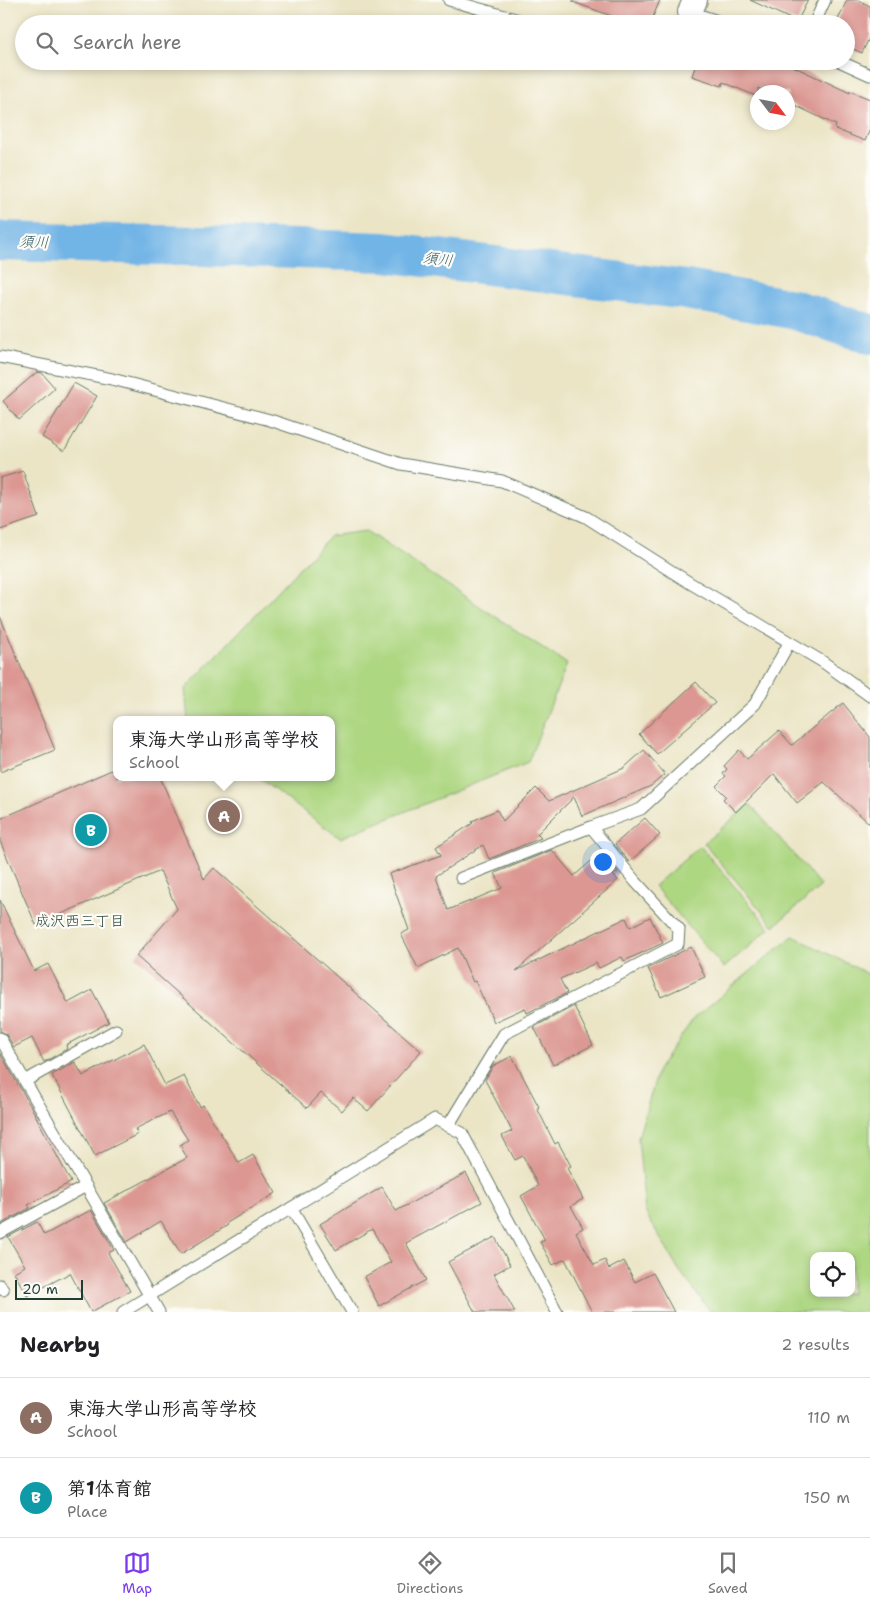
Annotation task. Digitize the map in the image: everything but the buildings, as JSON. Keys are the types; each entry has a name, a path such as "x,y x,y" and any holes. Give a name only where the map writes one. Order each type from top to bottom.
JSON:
{"lane":[{"path":"449,0 502,15"},
{"path":"818,15 825,0"},
{"path":"855,68 870,75"},
{"path":"0,357 112,379 270,420 401,464 502,481 586,517 690,584 823,662 870,696"},
{"path":"461,878 641,809 755,704 789,643"},
{"path":"448,1126 504,1034 678,944 679,929 591,827"},
{"path":"25,1081 116,1030"},
{"path":"0,1038 159,1312"},
{"path":"123,1312 435,1119 462,1133 558,1312"},
{"path":"0,1233 86,1186"},
{"path":"291,1208 352,1312"}],"green space":[{"path":"366,531 567,664 528,762 340,838 262,781 335,781 335,716 188,716 185,689 330,536"},
{"path":"750,804 821,886 774,926 704,843"},
{"path":"700,846 770,928 724,968 654,886"},
{"path":"793,936 870,975 870,1312 711,1312 679,1270 645,1212 638,1138 658,1070 693,1019"}],"waterway":[{"name":"須川","path":"0,241 384,252 687,290 792,309 870,334"}],"place":[{"name":"東海大学山形高等学校","path":"224,816"},
{"name":"第1体育館","path":"91,830"}],"district":[{"name":"成沢西三丁目","path":"80,921"}]}
